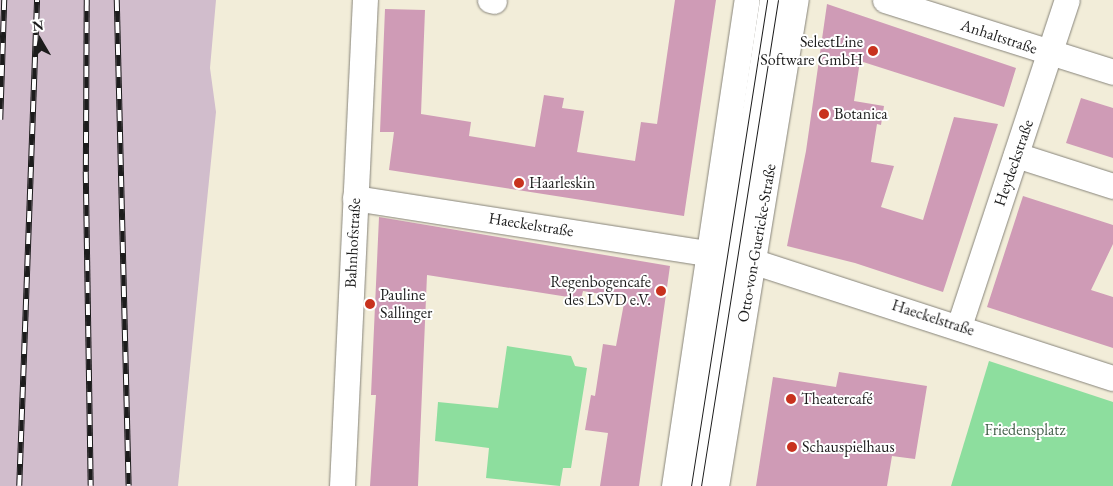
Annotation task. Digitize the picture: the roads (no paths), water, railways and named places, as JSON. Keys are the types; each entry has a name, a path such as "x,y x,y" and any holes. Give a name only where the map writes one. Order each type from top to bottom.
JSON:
{"street":[{"name":"Bahnhofstraße","path":"342,486 365,0"},
{"path":"674,486 747,0"},
{"path":"696,486 772,0"},
{"name":"Otto-von-Guericke-Straße","path":"716,486 752,261 760,230 796,0"},
{"name":"Anhaltstraße","path":"885,0 1050,54 1113,72"},
{"name":"Heydeckstraße","path":"959,326 1067,0"},
{"path":"1016,155 1113,186"},
{"name":"Haeckelstraße","path":"355,198 708,253"},
{"name":"Haeckelstraße","path":"752,261 959,326 1113,378"}],"tram line":[{"path":"691,486 767,0"},
{"path":"701,486 778,0"}],"railway":[{"path":"0,120 4,0"},
{"path":"19,486 37,0"},
{"path":"87,0 86,172 91,486"},
{"path":"117,0 129,486"}],"place":[{"name":"SelectLine Software GmbH","path":"873,51"},
{"name":"Botanica","path":"824,114"},
{"name":"Haarleskin","path":"519,183"},
{"name":"Regenbogencafe des LSVD e.V.","path":"661,291"},
{"name":"Pauline Sallinger","path":"370,304"},
{"name":"Theatercafé","path":"791,399"},
{"name":"Schauspielhaus","path":"792,447"}],"park label":[{"name":"Friedensplatz","path":"1025,430"}]}
